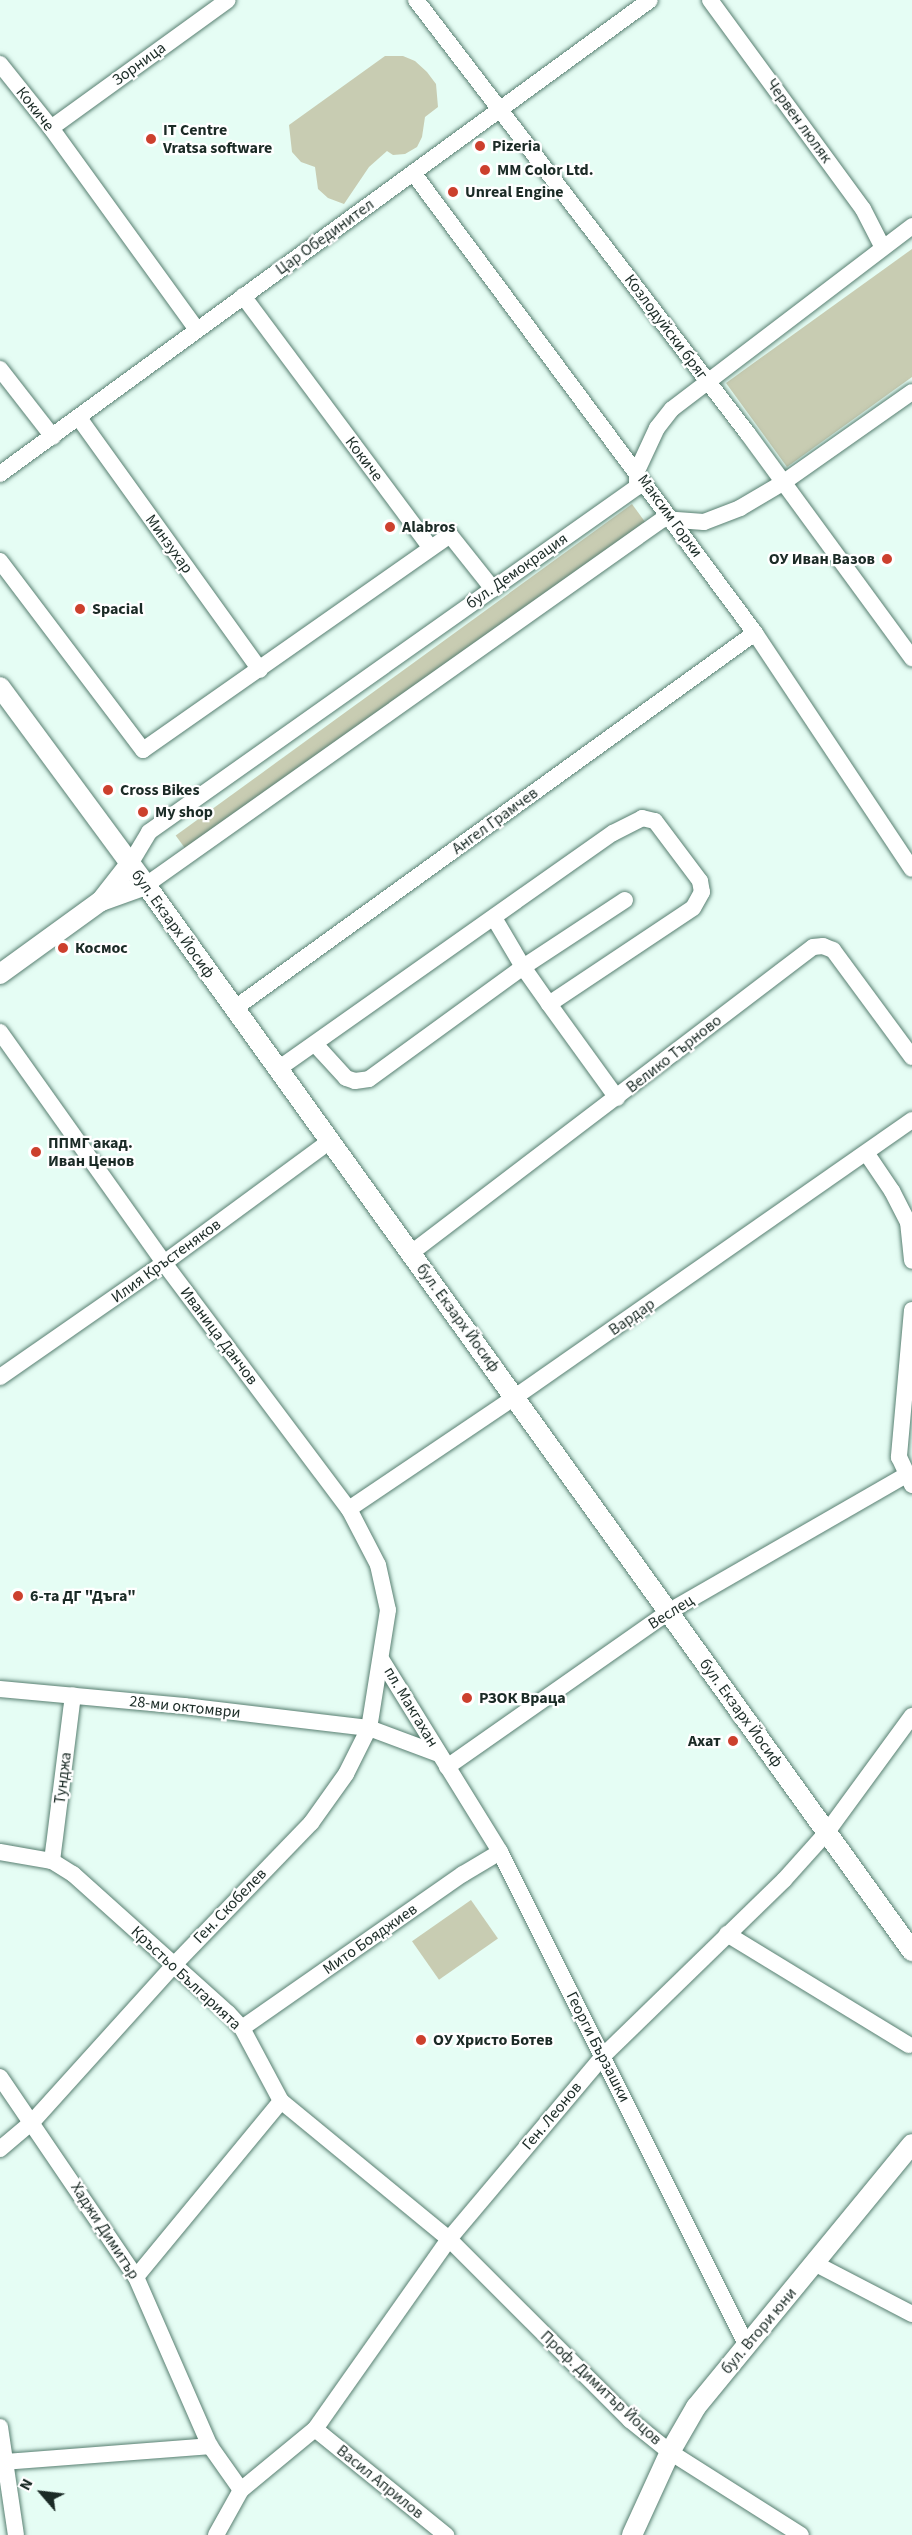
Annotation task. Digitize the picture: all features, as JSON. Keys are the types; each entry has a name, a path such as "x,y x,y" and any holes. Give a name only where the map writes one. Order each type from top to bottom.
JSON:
{"street":[{"name":"Зорница","path":"51,128 228,0"},
{"name":"Козлодуйски бряг","path":"416,0 784,482 912,658"},
{"name":"Цар Обединител","path":"0,474 501,111 650,0"},
{"name":"Червен люляк","path":"710,0 862,209 882,246"},
{"name":"Кокиче","path":"0,64 51,128 197,330"},
{"name":"Максим Горки","path":"414,174 637,471 755,633 912,869"},
{"name":"бул. Демокрация","path":"0,974 101,901 130,864 149,832 637,487 637,471 664,418 707,381 882,246 912,226"},
{"name":"Кокиче","path":"243,296 431,548"},
{"path":"0,369 53,437"},
{"name":"бул. Демокрация","path":"101,901 146,885 663,519 704,522 718,518 784,482 912,392"},
{"name":"Минзухар","path":"79,418 260,670"},
{"path":"0,561 143,750 450,535 493,589"},
{"name":"Ангел Грамчев","path":"235,1008 755,633"},
{"name":"бул. Екзарх Йосиф","path":"1,690 235,1008 912,1951"},
{"path":"278,1069 613,833 642,818 655,821 700,880 702,892 693,908 549,1004"},
{"path":"315,1044 346,1078 356,1082 369,1079 523,968 625,900"},
{"path":"494,918 523,968 617,1098"},
{"name":"Велико Търново","path":"411,1253 617,1098 813,946 823,946 833,950 912,1057"},
{"name":"Иваница Данчов","path":"0,1032 164,1263 349,1509 378,1565 388,1610 381,1659"},
{"name":"Вардар","path":"349,1509 867,1154 912,1120"},
{"name":"Илия Кръстеняков","path":"0,1377 164,1263 330,1141"},
{"path":"867,1154 892,1191 908,1222 912,1261"},
{"path":"909,1480 898,1457 908,1404 912,1310"},
{"name":"Веслец","path":"443,1760 668,1612 909,1480"},
{"name":"пл. Макгахан","path":"381,1659 369,1728 443,1760"},
{"name":"пл. Макгахан","path":"381,1659 443,1760"},
{"name":"28-ми октомври","path":"0,1689 369,1728"},
{"name":"Тунджа","path":"52,1861 73,1695"},
{"name":"Ген. Леонов","path":"216,2535 241,2490 315,2430 449,2239 603,2056 783,1880 826,1832 912,1716"},
{"name":"Ген. Скобелев","path":"0,2150 32,2122 174,1965 311,1823 346,1774 369,1728"},
{"name":"Георги Бързашки","path":"443,1760 500,1851 747,2346"},
{"name":"Мито Бояджиев","path":"242,2028 463,1874 500,1851"},
{"name":"Кръстьо Българията","path":"0,1852 52,1861 73,1874 242,2028 280,2101 423,2221 449,2239"},
{"path":"727,1934 909,2045"},
{"name":"Хаджи Димитър","path":"0,2077 136,2277 210,2446 241,2490"},
{"path":"136,2277 280,2101"},
{"name":"бул. Втори юни","path":"632,2535 670,2452 696,2407 816,2264 912,2144"},
{"name":"Проф. Димитър Йоцов","path":"449,2239 630,2420 670,2452 801,2535"},
{"path":"816,2264 912,2314"},
{"path":"0,2427 16,2535"},
{"name":"Васил Априлов","path":"315,2430 446,2535"},
{"path":"4,2462 210,2446"}],"green space":[{"path":"385,56 403,56 415,61 427,72 436,84 438,107 425,117 422,137 417,147 405,154 393,155 387,151 369,167 344,204 328,198 318,189 315,167 301,162 292,152 289,125"},
{"path":"912,249 912,377 787,467 726,383"},
{"path":"632,504 645,522 189,853 176,836"},
{"path":"471,1900 498,1939 439,1980 412,1941"}],"place":[{"name":"IT Centre Vratsa software","path":"151,139"},
{"name":"Pizeria","path":"480,146"},
{"name":"MM Color Ltd.","path":"485,170"},
{"name":"Unreal Engine","path":"453,192"},
{"name":"Alabros","path":"390,527"},
{"name":"ОУ Иван Вазов","path":"887,559"},
{"name":"Spacial","path":"80,609"},
{"name":"Cross Bikes","path":"108,790"},
{"name":"My shop","path":"143,812"},
{"name":"Космос","path":"63,948"},
{"name":"ППМГ акад. Иван Ценов","path":"36,1152"},
{"name":"6-та ДГ \"Дъга\"","path":"18,1596"},
{"name":"РЗОК Враца","path":"467,1698"},
{"name":"Ахат","path":"733,1741"},
{"name":"ОУ Христо Ботев","path":"421,2040"}]}
